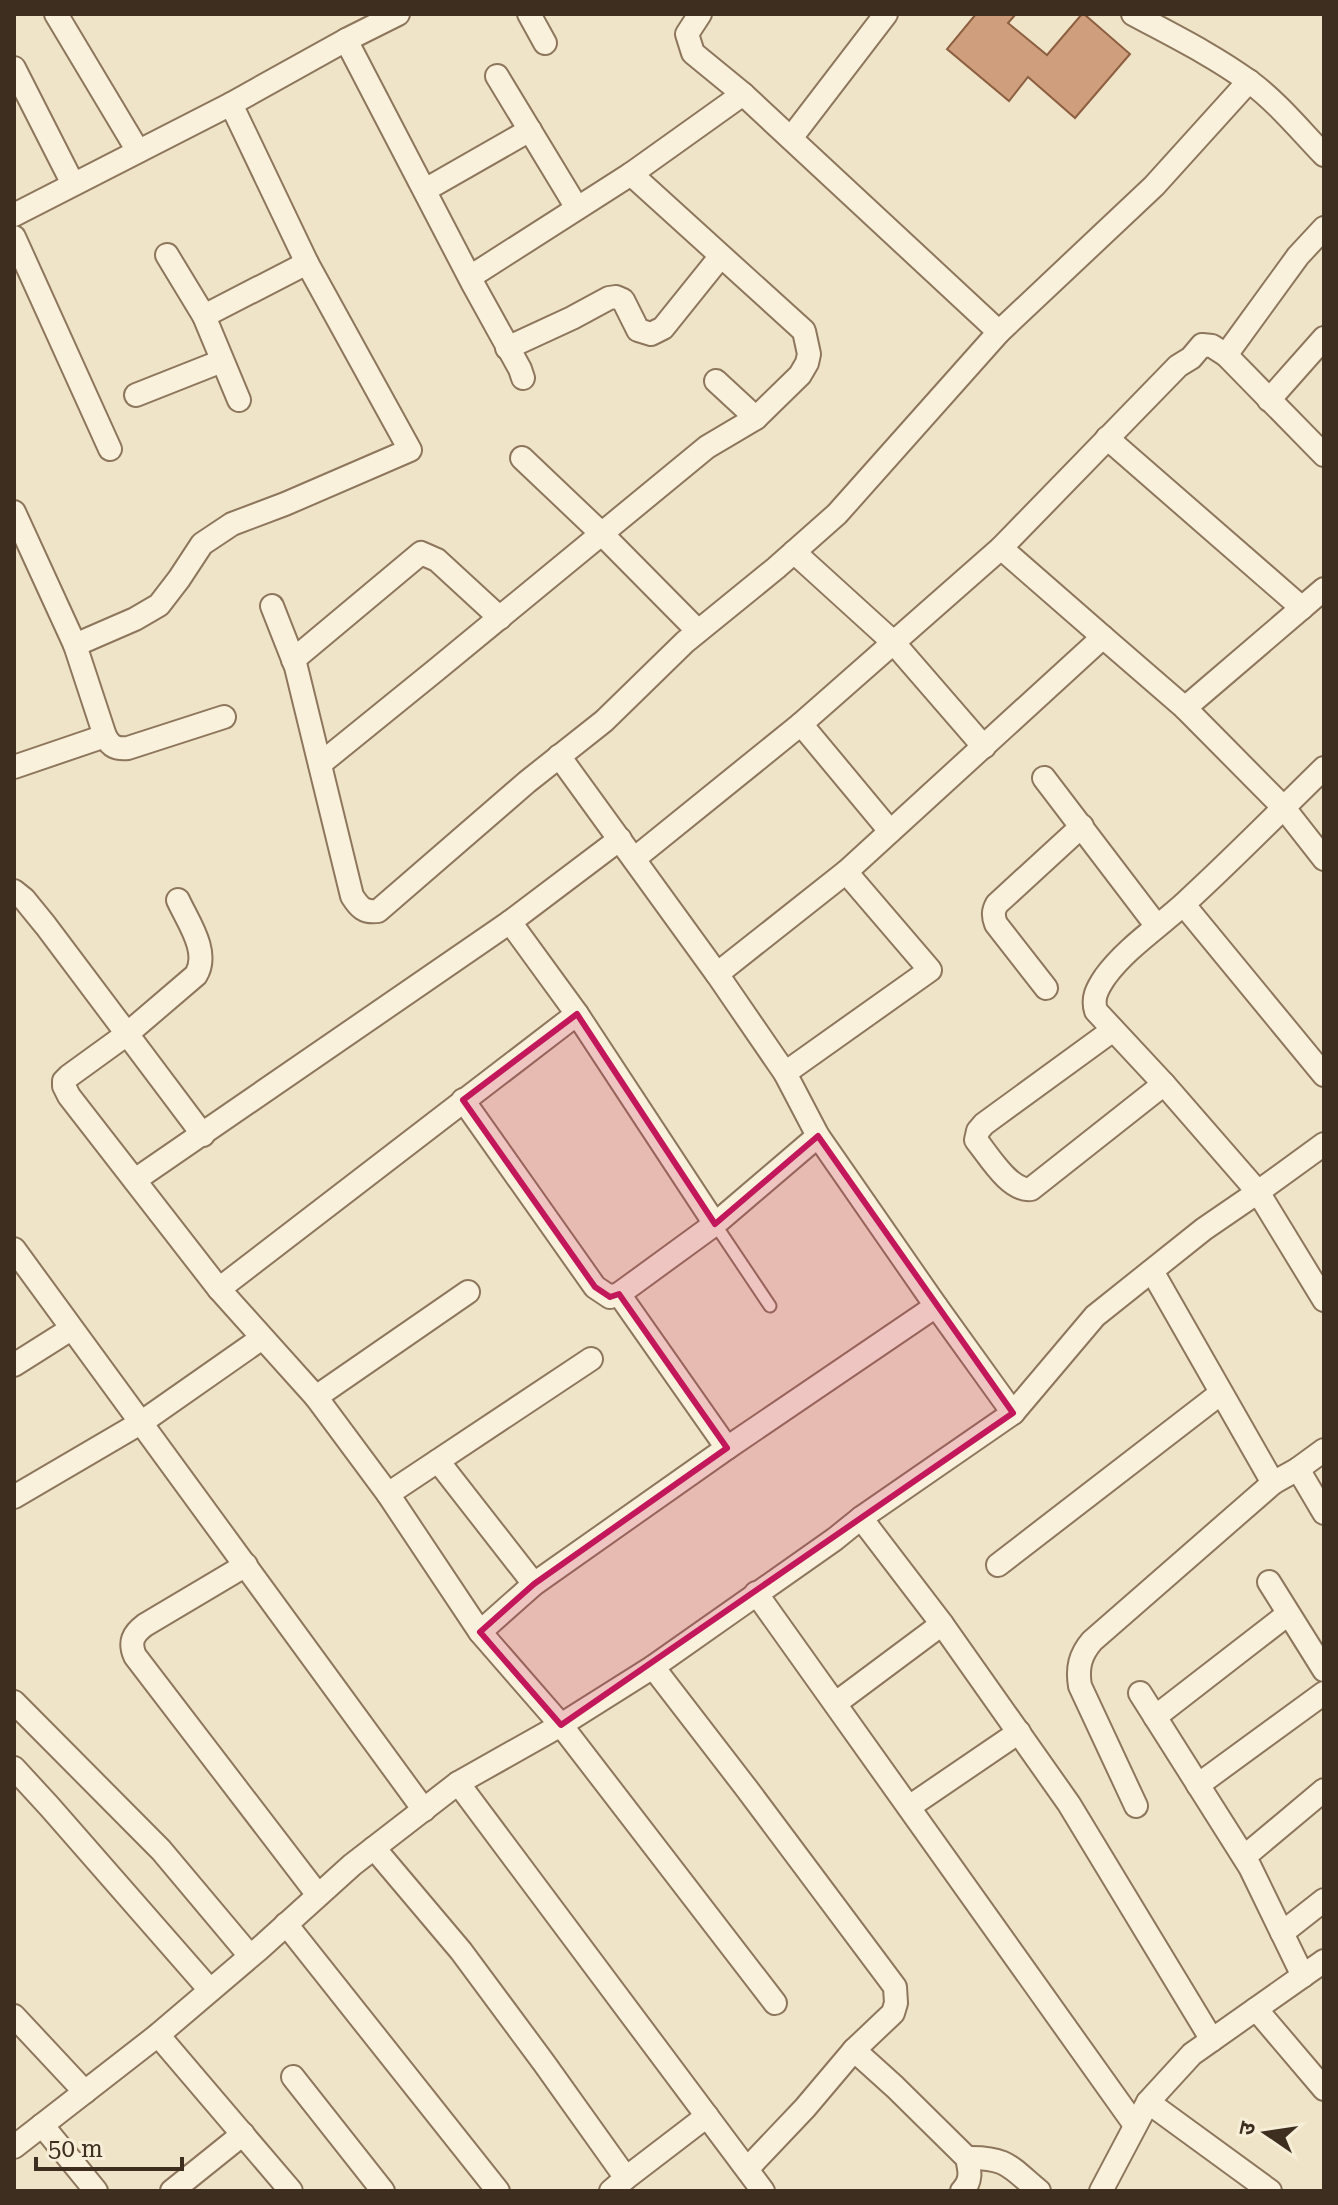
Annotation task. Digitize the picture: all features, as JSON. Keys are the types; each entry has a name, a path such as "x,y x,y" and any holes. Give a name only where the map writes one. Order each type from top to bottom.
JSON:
{"street":[{"path":"56,14 138,151"},
{"path":"14,215 398,14"},
{"path":"529,14 545,43"},
{"path":"791,138 886,14"},
{"path":"1133,14 1249,81 1268,96 1324,155"},
{"path":"690,17 687,34 693,53 743,94 999,332"},
{"path":"346,40 523,378"},
{"path":"14,68 73,184"},
{"path":"497,76 577,208"},
{"path":"272,606 293,660 352,896 359,907 378,911 492,811 604,721 698,631 837,514 999,332 1154,186 1249,81"},
{"path":"470,277 631,174 743,94"},
{"path":"75,645 159,605 202,544 232,524 410,450 307,263 231,104"},
{"path":"425,190 530,130"},
{"path":"320,764 707,447 756,418 800,375 807,363 808,342 804,331 631,174"},
{"path":"1226,355 1298,256 1324,228"},
{"path":"14,237 110,449"},
{"path":"167,255 204,316 239,400"},
{"path":"507,348 616,297 623,300 638,330 651,334 663,328 720,257"},
{"path":"204,316 307,263"},
{"path":"1269,400 1324,338"},
{"path":"634,859 801,724 1001,548 1202,345 1212,346 1226,355 1324,455"},
{"path":"136,395 222,361"},
{"path":"716,381 756,418"},
{"path":"1107,438 1302,608"},
{"path":"522,458 698,631"},
{"path":"14,512 75,645 110,745 128,748 224,717"},
{"path":"1001,548 1185,708 1284,808 1324,859"},
{"path":"794,552 893,642 984,747"},
{"path":"293,660 421,553 437,560 500,618"},
{"path":"1185,708 1324,589"},
{"path":"717,974 846,872 1103,637"},
{"path":"801,724 890,831"},
{"path":"14,767 105,736"},
{"path":"559,756 717,974 785,1073 818,1136 1013,1413"},
{"path":"1323,1295 1258,1192 1096,1011 1094,1002 1097,989 1107,974 1156,925 1184,905 1324,768"},
{"path":"1044,778 1156,925"},
{"path":"1046,988 996,924 994,911 997,904 1082,826"},
{"path":"135,1180 510,922 620,839"},
{"path":"785,1073 930,970 846,872"},
{"path":"14,891 46,926 203,1135"},
{"path":"178,900 199,948 201,967 196,975 127,1034 69,1076 64,1086 219,1289 316,1397 388,1494 480,1632 561,1725 775,2003"},
{"path":"1184,905 1324,1075"},
{"path":"510,922 577,1014 715,1224"},
{"path":"219,1289 577,1014"},
{"path":"1113,1030 978,1131 976,1140 1013,1184 1022,1190 1031,1189 1164,1084"},
{"path":"463,1100 595,1287 610,1297 619,1294 715,1224 818,1136"},
{"path":"14,2147 158,2035 318,1895 458,1783 561,1725 653,1667 1013,1413 1095,1316 1204,1229 1324,1144"},
{"path":"14,1249 424,1810"},
{"path":"1152,1271 1273,1483"},
{"path":"316,1397 468,1292"},
{"path":"619,1294 727,1448"},
{"path":"480,1632 534,1584 936,1306"},
{"path":"14,1365 71,1329"},
{"path":"14,1497 142,1422 262,1338"},
{"path":"388,1494 591,1359"},
{"path":"998,1565 1221,1393"},
{"path":"1136,1806 1080,1686 1078,1674 1082,1655 1092,1641 1273,1483 1324,1450"},
{"path":"438,1461 534,1584"},
{"path":"1298,1469 1324,1513"},
{"path":"861,1518 942,1624 1069,1804 1212,2040"},
{"path":"246,1565 145,1625 136,1632 131,1647 318,1895"},
{"path":"1269,1582 1324,1670"},
{"path":"756,1593 1135,2125"},
{"path":"1155,1717 1288,1614"},
{"path":"836,1703 942,1624"},
{"path":"653,1667 895,1987 893,2013 854,2050 748,2168"},
{"path":"1140,1693 1244,1857 1303,1976"},
{"path":"1198,1785 1324,1693"},
{"path":"14,1702 161,1850 250,1956"},
{"path":"909,1807 1019,1732"},
{"path":"14,1768 210,1990"},
{"path":"458,1783 763,2191"},
{"path":"1244,1857 1324,1790"},
{"path":"374,1848 461,1951 544,2063 618,2185 707,2116"},
{"path":"1282,1933 1324,1900"},
{"path":"286,1924 498,2191"},
{"path":"1101,2191 1148,2102 1192,2054 1324,1961"},
{"path":"1256,2009 1324,2089"},
{"path":"14,2016 85,2092"},
{"path":"158,2035 291,2191"},
{"path":"854,2050 967,2158 971,2171 968,2185 962,2191"},
{"path":"293,2077 383,2191"},
{"path":"1148,2102 1270,2191"},
{"path":"42,2125 96,2191"},
{"path":"172,2191 243,2134"},
{"path":"967,2158 989,2157 1001,2161 1039,2191"}],"lane":[{"path":"715,1224 770,1306"}],"highlighted area":[{"path":"577,1014 715,1224 818,1136 1013,1413 561,1725 480,1632 534,1584 727,1448 619,1294 610,1297 595,1287 463,1100"}],"building":[{"path":"976,14 1016,14 1008,23 1047,55 1084,14 1130,54 1075,118 1028,77 1009,101 947,49"}]}
